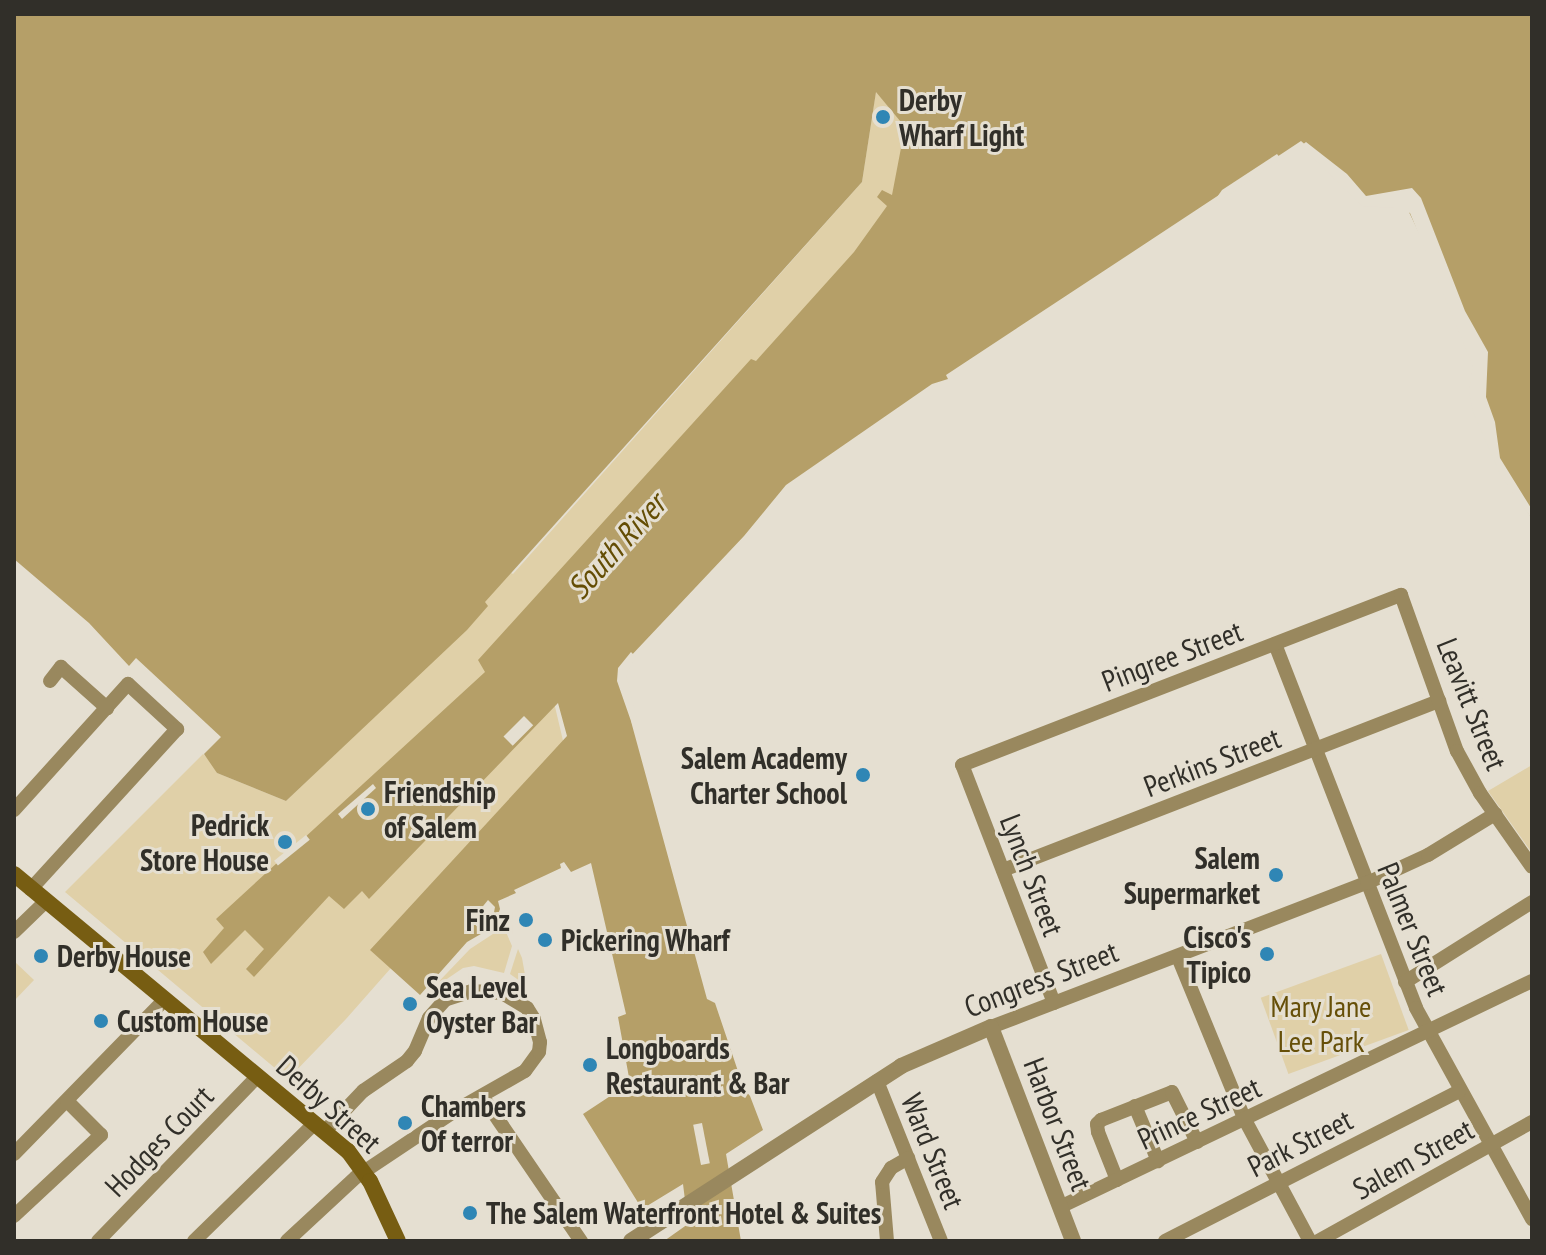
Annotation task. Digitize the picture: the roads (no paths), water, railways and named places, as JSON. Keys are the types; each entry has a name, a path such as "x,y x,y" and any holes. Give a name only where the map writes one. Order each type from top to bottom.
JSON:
{"main road":[{"name":"Derby Street","path":"14,874 320,1127 365,1170 398,1241"}],"street":[{"name":"Pingree Street","path":"962,765 1401,595"},
{"name":"Leavitt Street","path":"1401,595 1457,751 1532,867"},
{"name":"Palmer Street","path":"1275,644 1405,982 1428,1034 1532,1219"},
{"path":"50,681 64,662 107,708"},
{"path":"14,810 128,684 177,729 31,889"},
{"name":"Perkins Street","path":"1003,870 1439,701"},
{"name":"Lynch Street","path":"962,765 1054,1003"},
{"name":"Congress Street","path":"631,1241 905,1064 991,1027 1367,883 1428,855 1495,814"},
{"path":"14,932 46,901"},
{"path":"1405,982 1532,902"},
{"path":"1178,957 1245,1120 1310,1241"},
{"name":"Prince Street","path":"1060,1207 1428,1034 1532,981"},
{"path":"194,1241 320,1127 363,1091 407,1061 437,1007 458,994 472,991 502,993 527,1008 540,1042 539,1052 525,1071 365,1170 287,1241"},
{"path":"14,1154 165,999"},
{"name":"Harbor Street","path":"991,1027 1073,1241"},
{"name":"Hodges Court","path":"98,1241 258,1076"},
{"name":"Ward Street","path":"877,1081 941,1241"},
{"name":"Park Street","path":"1165,1241 1459,1091"},
{"path":"1117,1180 1097,1124 1169,1092 1174,1093 1197,1142"},
{"path":"482,1096 581,1241"},
{"path":"14,1216 101,1135 67,1101"},
{"path":"1135,1106 1158,1161"},
{"name":"Salem Street","path":"1318,1241 1532,1122"},
{"path":"887,1241 882,1182 891,1168 908,1158"}],"water":[{"name":"South River","path":"14,14 1532,14 1532,519 1498,463 1477,366 1456,309 1406,206 1374,205 1301,141 946,375 948,379 932,384 786,485 744,536 628,659 622,673 632,725 707,999 715,1003 744,1089 750,1096 763,1130 726,1154 741,1241 664,1241 688,1224 683,1184 642,1209 583,1114 630,1083 618,1017 626,1014 591,863 571,872 564,862 560,864 561,868 498,901 500,909 493,927 467,942 420,995 370,950 567,736 558,703 369,899 362,891 344,909 329,896 254,977 246,969 264,949 245,930 211,964 203,952 224,928 216,919 485,672 478,660 751,359 756,361 854,252 887,206 877,197 882,190 892,195 905,127 876,92 862,182 485,602 488,606 467,630 286,801 217,773 204,754 221,737 136,658 129,666 89,623 14,559"}],"place":[{"name":"Derby Wharf Light","path":"883,117"},
{"name":"Salem Academy Charter School","path":"863,775"},
{"name":"Friendship of Salem","path":"368,809"},
{"name":"Pedrick Store House","path":"285,842"},
{"name":"Salem Supermarket","path":"1276,875"},
{"name":"Finz","path":"526,920"},
{"name":"Pickering Wharf","path":"545,940"},
{"name":"Cisco's Tipico","path":"1267,954"},
{"name":"Derby House","path":"41,956"},
{"name":"Sea Level Oyster Bar","path":"410,1004"},
{"name":"Custom House","path":"101,1021"},
{"name":"Longboards Restaurant & Bar","path":"590,1065"},
{"name":"Chambers Of terror","path":"405,1123"},
{"name":"The Salem Waterfront Hotel & Suites","path":"470,1213"}],"park label":[{"name":"Mary Jane Lee Park","path":"1321,1023"}]}
